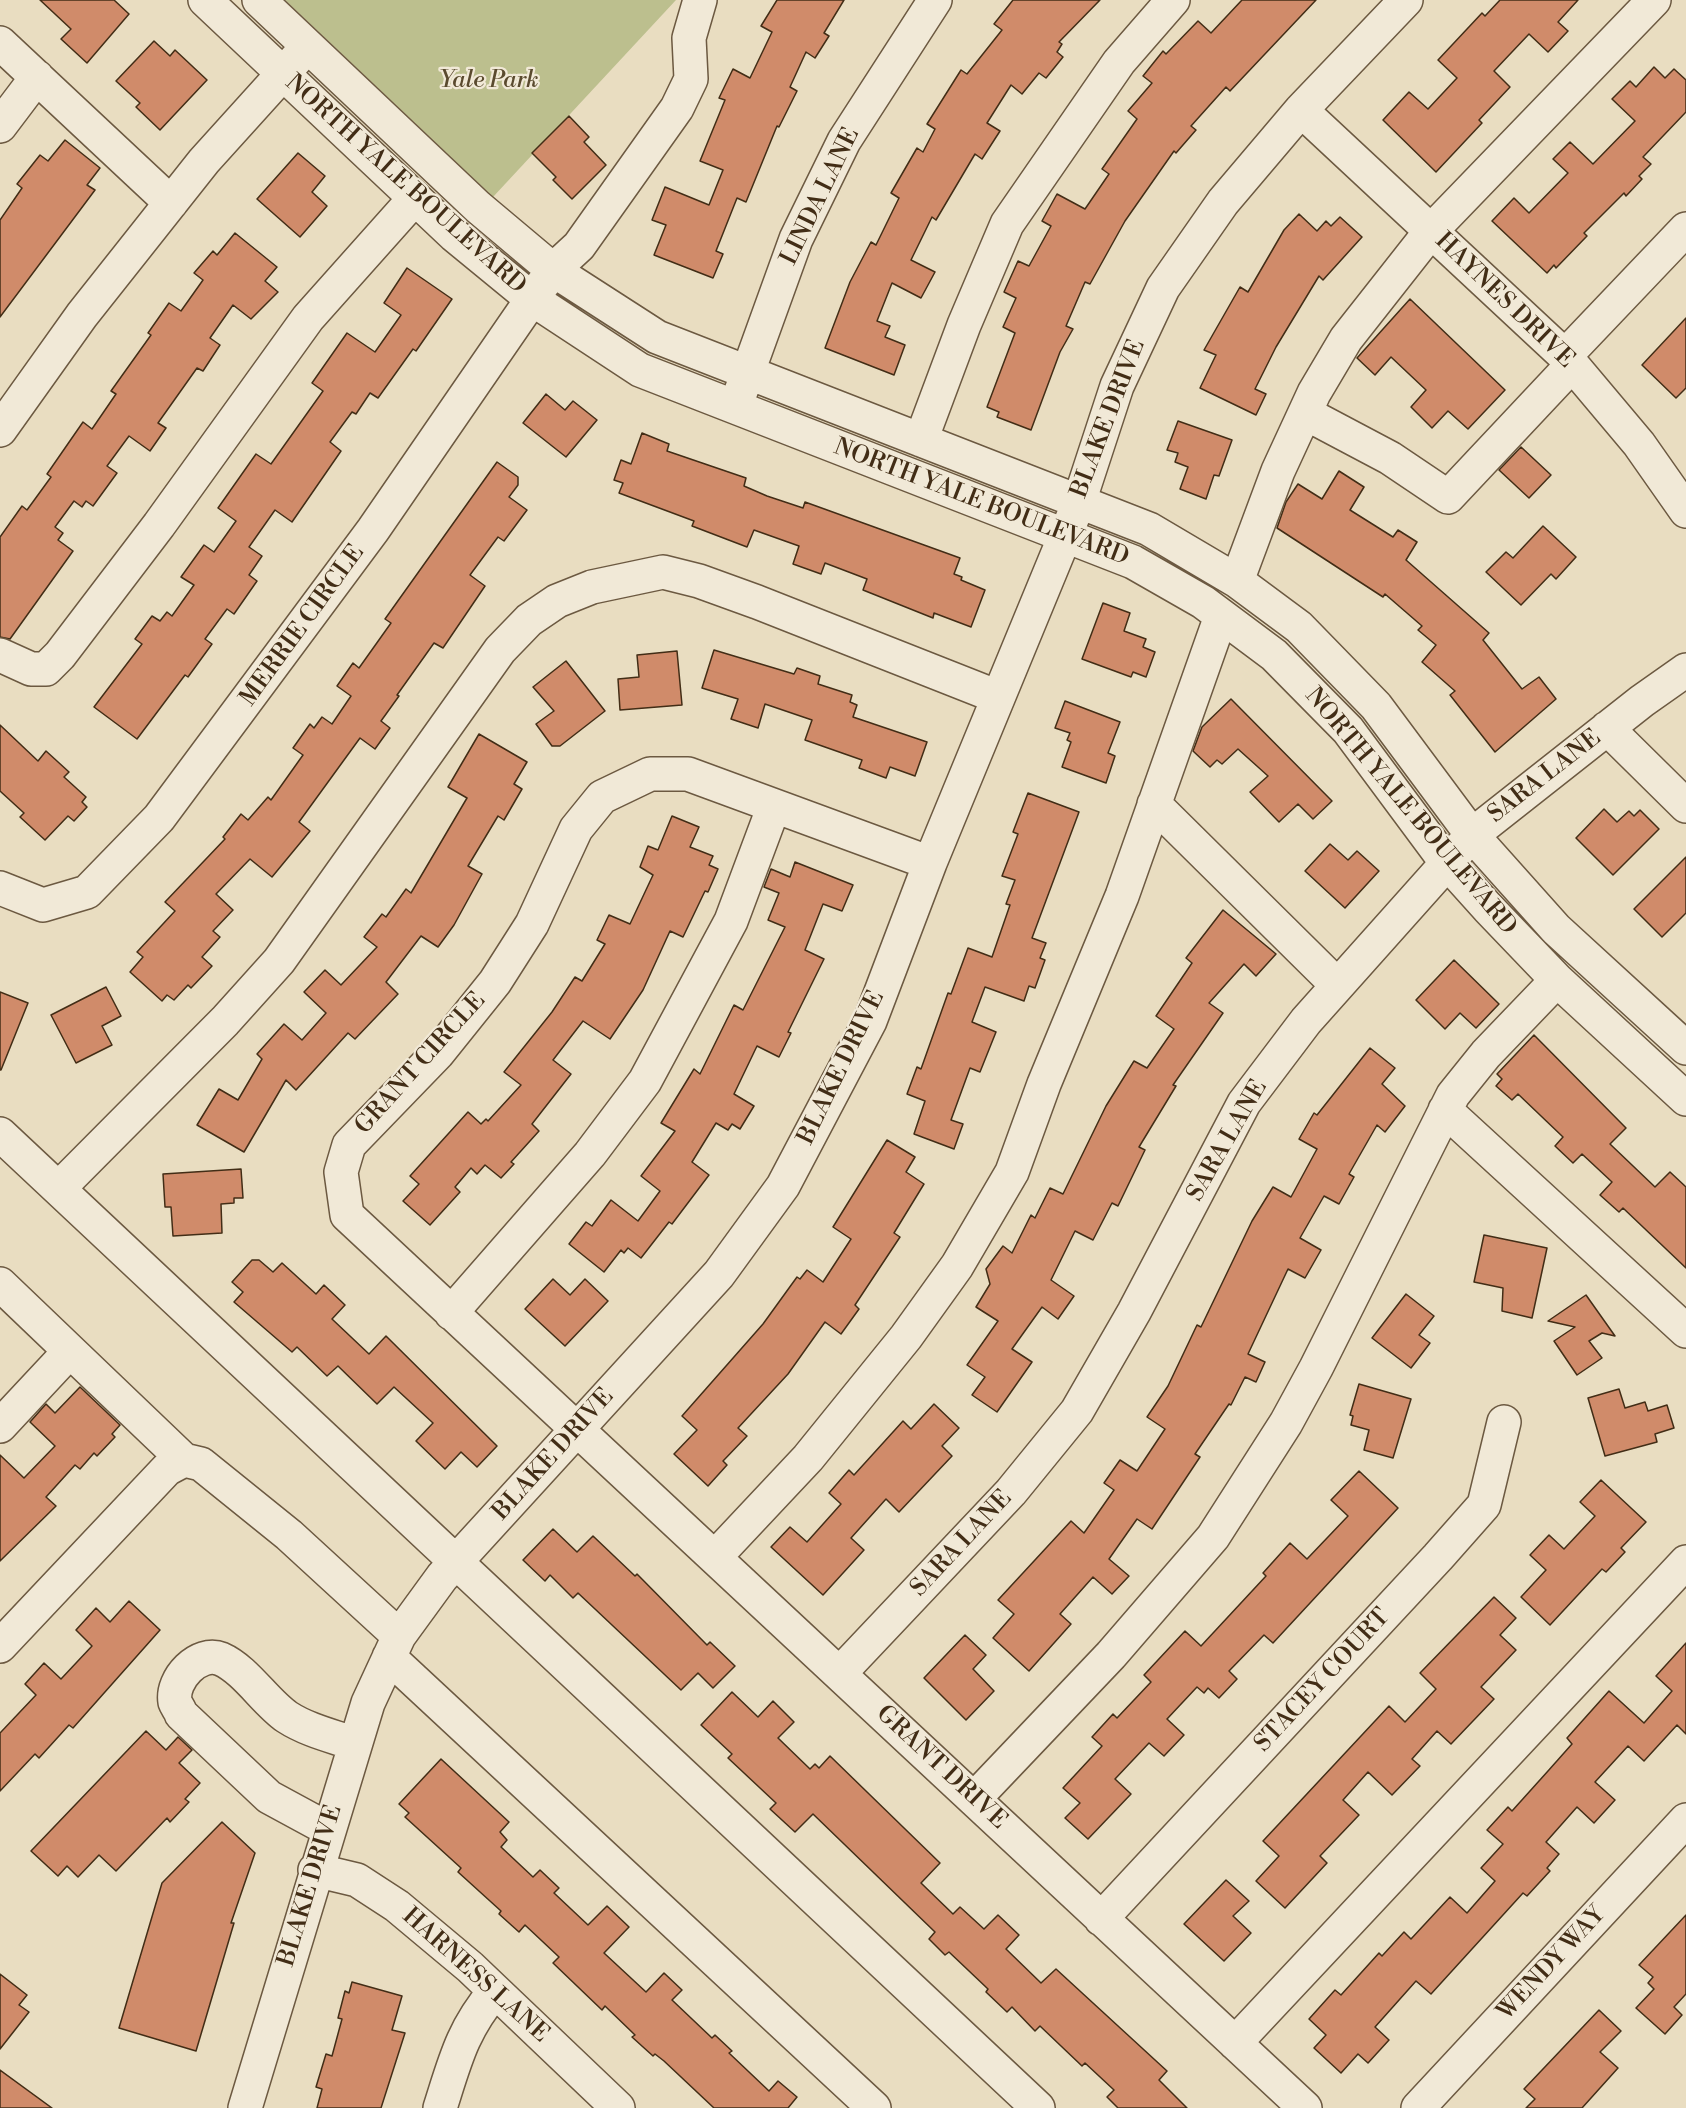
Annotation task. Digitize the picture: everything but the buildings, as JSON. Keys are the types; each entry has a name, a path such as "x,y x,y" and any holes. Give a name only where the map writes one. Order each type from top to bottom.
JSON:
{"street":[{"name":"NORTH YALE BOULEVARD","path":"205,0 454,235 531,299 640,370 1133,562 1203,602 1274,655 1348,730 1447,862 1557,980 1686,1099"},
{"name":"NORTH YALE BOULEVARD","path":"259,0 478,207 554,270 657,337 1149,529 1237,581 1299,627 1376,706 1472,835 1556,929 1686,1048"},
{"name":"MERRIE CIRCLE","path":"0,888 43,905 87,892 159,818 373,530 531,299 554,270 579,246 677,108 691,78 689,38 700,0"},
{"name":"LINDA LANE","path":"735,407 796,239 844,141 935,0"},
{"path":"921,440 964,324 1007,224 1119,62 1173,0"},
{"name":"BLAKE DRIVE","path":"245,2108 315,1870 368,1703 394,1647 417,1607 719,1274 783,1186 870,1021 930,863 1063,535 1079,502 1117,386 1163,288 1223,202 1301,110 1406,0"},
{"path":"1237,581 1278,471 1305,412 1346,339 1431,231 1654,0"},
{"path":"0,43 171,203"},
{"path":"0,430 82,315 204,161 307,46"},
{"path":"0,126 37,77"},
{"name":"HAYNES DRIVE","path":"1301,110 1568,361 1681,491"},
{"path":"0,655 31,669 46,669 60,655 159,525 308,318 415,198"},
{"path":"1305,412 1390,458 1448,497 1686,229"},
{"path":"58,1188 225,1021 279,961 500,650 529,620 557,601 592,587 663,572 699,581 757,602 998,697"},
{"path":"715,1557 808,1458 899,1346 986,1221 1012,1172 1044,1084 1122,896 1221,616"},
{"name":"SARA LANE","path":"840,1673 1011,1492 1077,1411 1134,1312 1244,1103 1306,1020 1472,835 1607,728 1686,670"},
{"path":"1607,728 1686,806"},
{"name":"GRANT CIRCLE","path":"577,1429 347,1215 341,1172 349,1145 438,1053 495,982 532,924 576,829 602,797 650,774 688,774 930,863"},
{"path":"1154,804 1337,985"},
{"path":"451,1313 590,1154 645,1081 731,921 774,806"},
{"path":"974,1799 1111,1655 1213,1537 1286,1423 1316,1368 1453,1095 1486,1054 1557,980"},
{"path":"1445,1110 1686,1331"},
{"path":"0,1134 1038,2108"},
{"path":"0,1284 184,1460 201,1464 289,1535 394,1647 874,2108"},
{"path":"0,1426 70,1351"},
{"name":"STACEY COURT","path":"1101,1919 1484,1505 1504,1422"},
{"name":"GRANT DRIVE","path":"577,1429 1305,2108"},
{"path":"0,1646 167,1469 184,1460"},
{"path":"1234,2043 1686,1562"},
{"path":"328,1828 269,1797 181,1714 175,1702 177,1681 204,1658 221,1659 246,1678 286,1716 310,1728 355,1744"},
{"name":"WENDY WAY","path":"1418,2108 1686,1820"},
{"name":"HARNESS LANE","path":"315,1870 357,1880 397,1906 495,1991 618,2108"},
{"path":"440,2108 462,2040 477,2013 495,1991"}],"green space":[{"name":"Yale Park","path":"285,0 676,0 493,197"}]}
